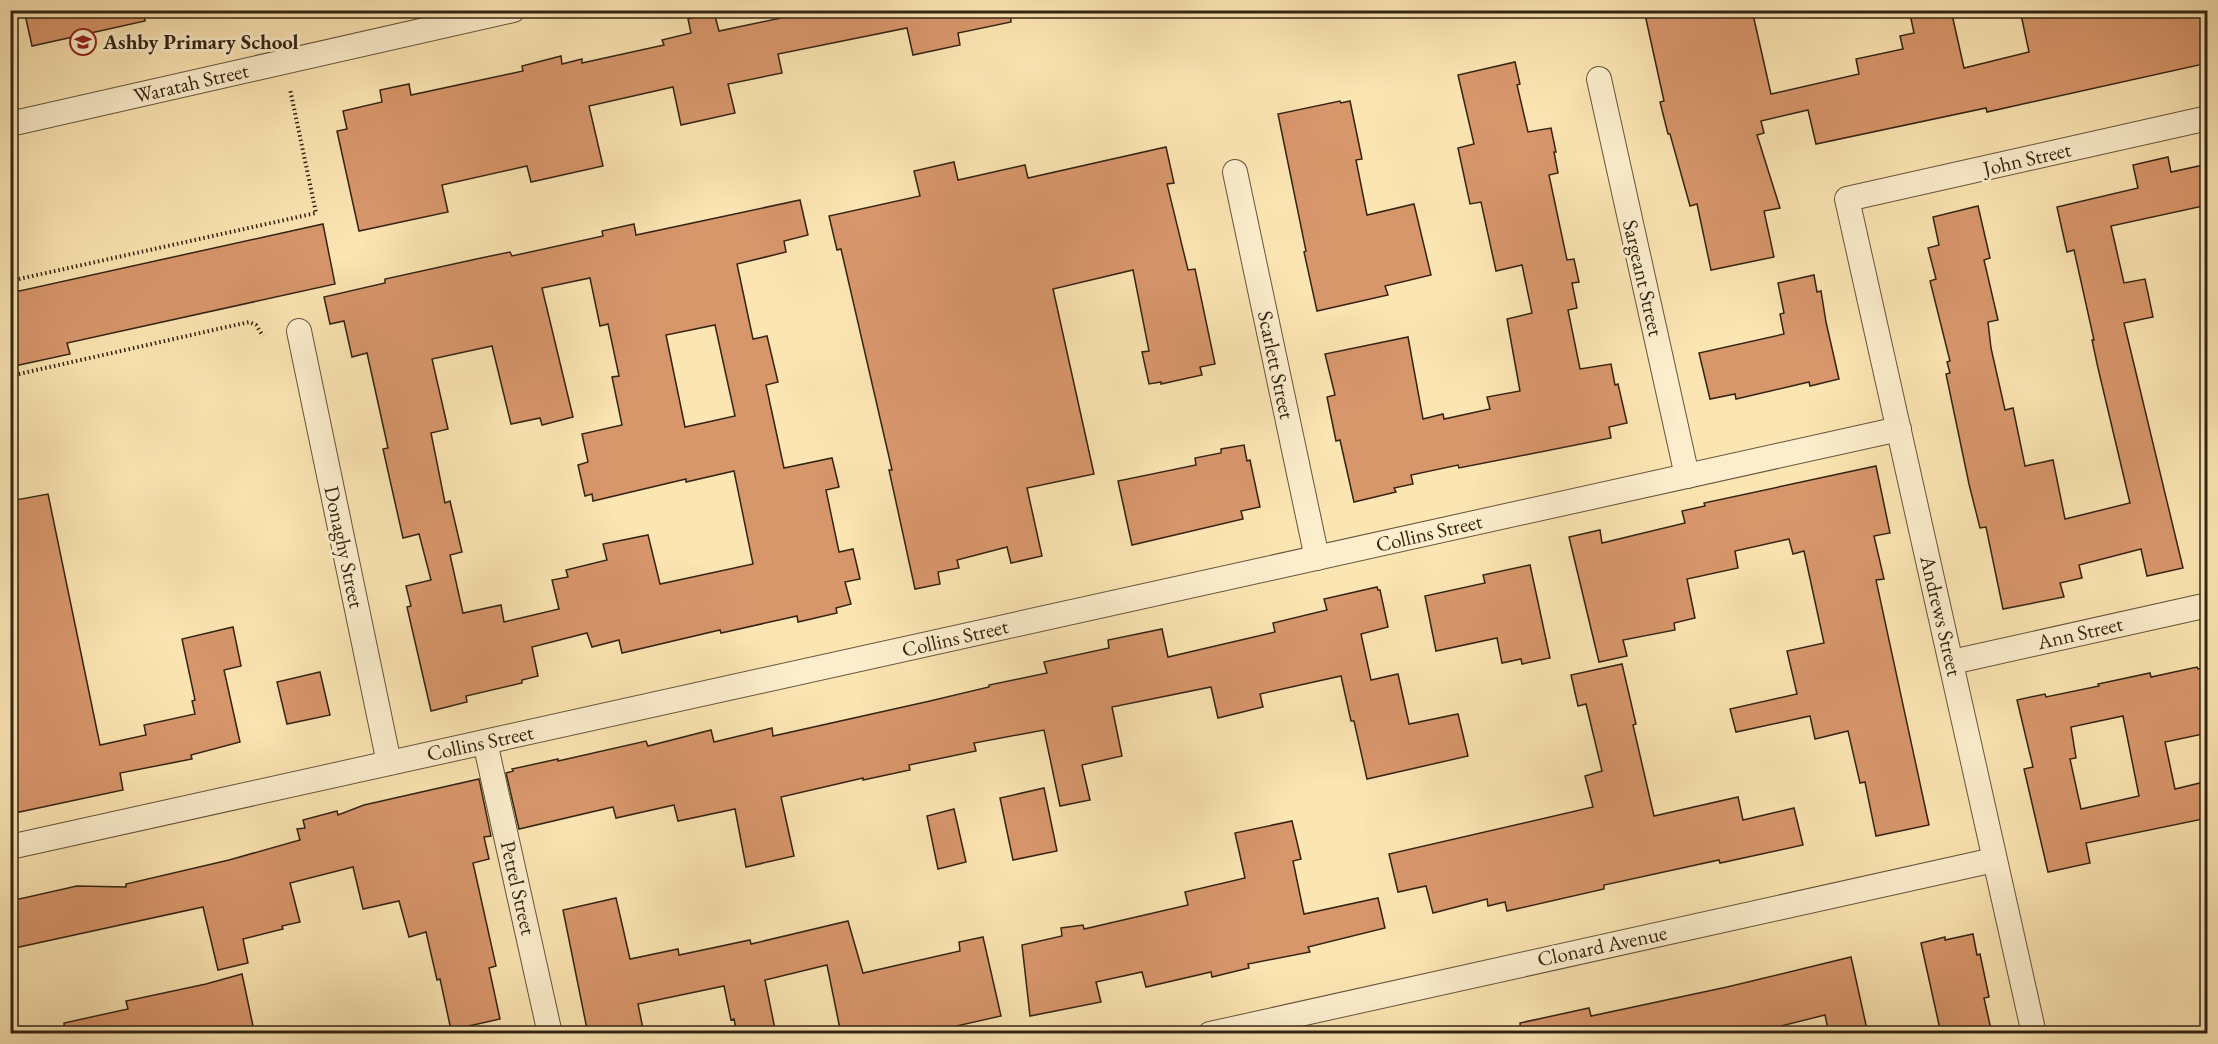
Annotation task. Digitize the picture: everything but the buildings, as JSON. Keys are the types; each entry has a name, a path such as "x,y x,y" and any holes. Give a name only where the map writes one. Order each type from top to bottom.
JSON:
{"street":[{"name":"Waratah Street","path":"10,124 513,10"},
{"name":"Sargeant Street","path":"1599,79 1687,476"},
{"name":"John Street","path":"1847,199 2208,118"},
{"name":"Scarlett Street","path":"1235,172 1317,558"},
{"name":"Andrews Street","path":"1847,199 2034,1034"},
{"name":"Donaghy Street","path":"299,331 389,763"},
{"name":"Collins Street","path":"10,847 1899,429"},
{"name":"Ann Street","path":"1952,662 2208,605"},
{"name":"Petrel Street","path":"485,742 550,1034"},
{"name":"Clonard Avenue","path":"1210,1034 1994,860"}],"path":[{"path":"10,281 316,213 285,62"},
{"path":"10,376 249,322 256,325 263,336"}],"place":[{"name":"Ashby Primary School","path":"83,42"}]}
